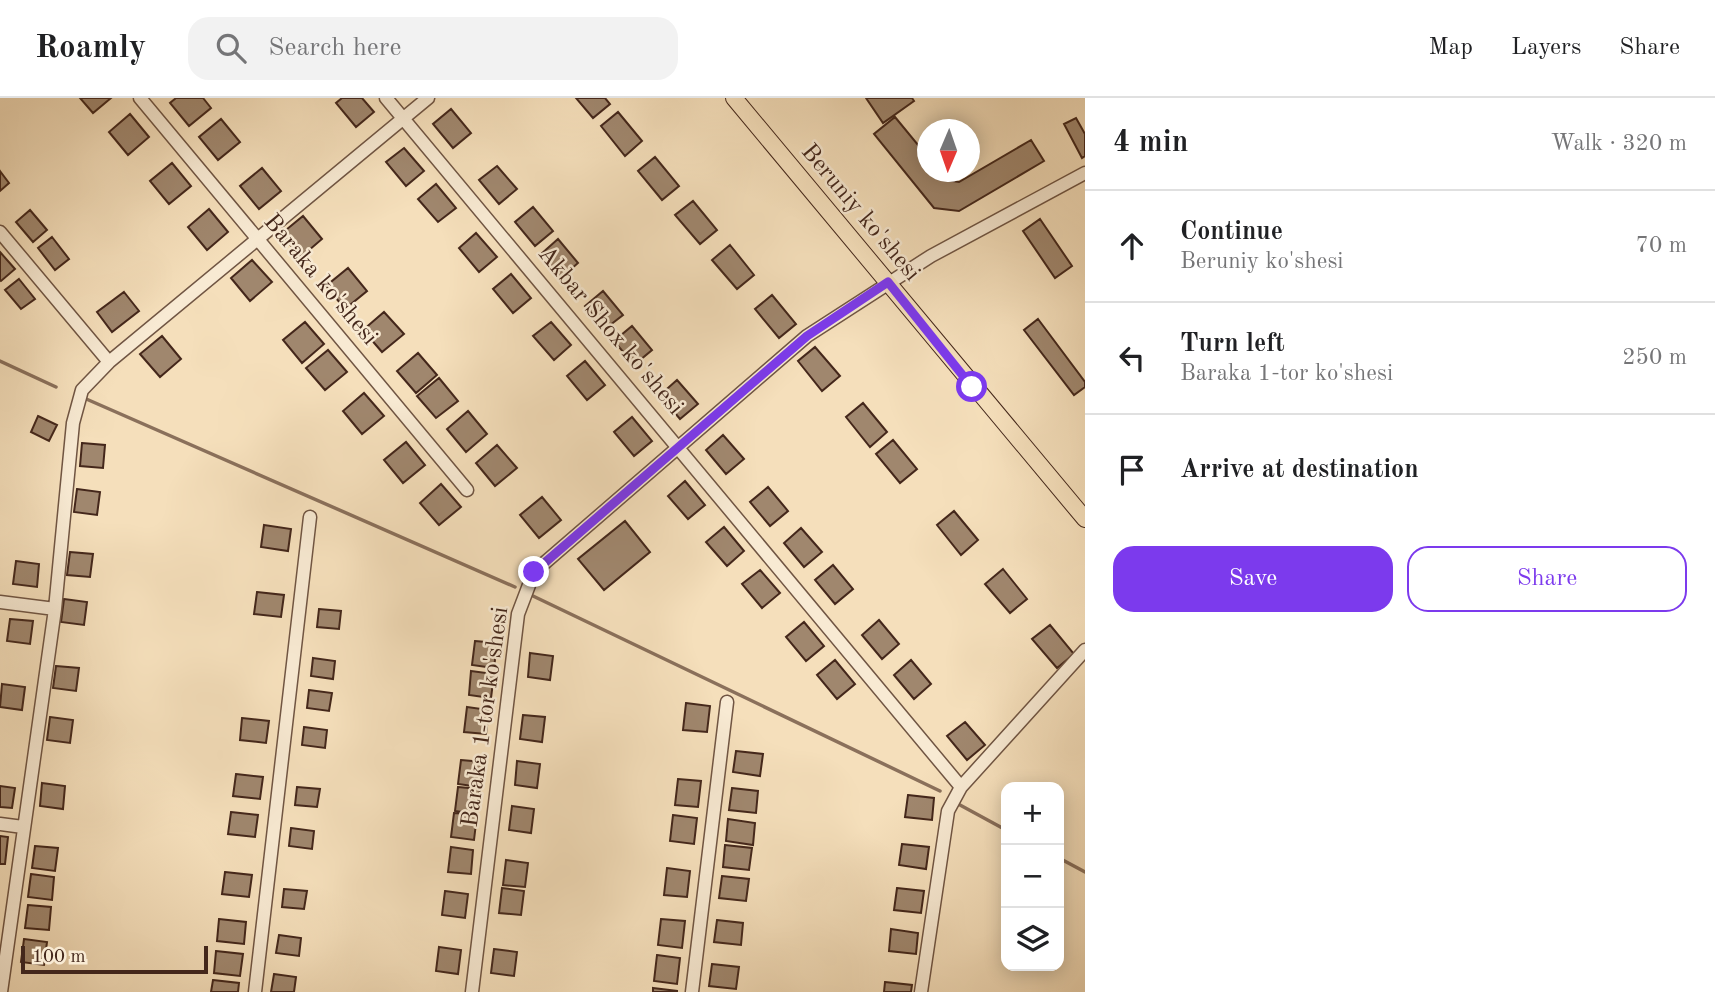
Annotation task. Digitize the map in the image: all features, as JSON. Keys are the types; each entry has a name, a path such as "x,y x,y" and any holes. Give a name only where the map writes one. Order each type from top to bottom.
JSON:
{"main road":[{"name":"Beruniy ko'shesi","path":"734,98 972,387 1085,519"}],"street":[{"name":"Baraka ko'shesi","path":"139,98 259,238 467,490"},
{"name":"Akbar Shox ko'shesi","path":"386,98 961,787"},
{"path":"1,992 55,609 74,423 82,390 109,362 428,98"},
{"name":"Baraka 1-tor ko'shesi","path":"472,992 518,614 534,572 807,336 888,282 1085,173"},
{"path":"0,232 109,362"},
{"path":"255,992 310,517"},
{"path":"0,601 55,609"},
{"path":"921,992 948,811 961,787 1085,650"},
{"path":"692,992 727,702"},
{"path":"0,824 23,827"}],"building":[{"path":"80,98 111,98 93,113"},
{"path":"176,98 203,98 211,108 189,126 170,103"},
{"path":"342,98 362,98 374,112 356,127 336,103"},
{"path":"576,98 605,98 610,104 593,118"},
{"path":"866,98 912,98 914,101 883,123"},
{"path":"451,109 471,133 453,148 433,124"},
{"path":"618,112 642,141 625,156 601,126"},
{"path":"130,114 149,137 128,155 109,132"},
{"path":"895,117 917,144 917,182 980,182 980,170 1031,140 1044,161 959,211 934,208 874,134"},
{"path":"1076,118 1085,134 1085,156 1082,158 1064,124"},
{"path":"221,119 240,142 218,160 199,137"},
{"path":"404,148 424,171 406,186 386,162"},
{"path":"655,157 679,186 662,200 638,171"},
{"path":"172,163 191,186 169,204 150,181"},
{"path":"497,166 517,189 499,204 479,180"},
{"path":"262,168 281,191 259,209 240,186"},
{"path":"0,171 9,183 0,191"},
{"path":"436,184 456,208 438,222 418,199"},
{"path":"693,201 717,230 700,244 675,215"},
{"path":"533,207 553,231 535,246 515,222"},
{"path":"209,209 228,232 207,250 188,227"},
{"path":"30,210 47,230 33,242 16,222"},
{"path":"303,216 322,239 301,257 281,234"},
{"path":"1040,219 1072,266 1055,278 1023,231"},
{"path":"476,233 497,257 479,272 459,248"},
{"path":"52,237 69,259 55,270 38,248"},
{"path":"558,239 578,263 561,278 541,254"},
{"path":"730,245 754,275 737,289 712,260"},
{"path":"0,252 15,269 1,281 0,280"},
{"path":"252,260 272,282 250,301 231,278"},
{"path":"348,268 367,291 345,309 326,286"},
{"path":"511,274 531,298 513,313 493,289"},
{"path":"19,279 35,299 21,309 5,290"},
{"path":"603,291 623,315 605,329 585,306"},
{"path":"124,292 139,311 112,332 97,312"},
{"path":"772,295 796,324 779,338 755,309"},
{"path":"384,312 404,334 382,352 363,330"},
{"path":"1038,319 1085,382 1085,387 1074,395 1024,330"},
{"path":"305,322 324,344 302,363 283,340"},
{"path":"551,322 571,345 554,360 533,336"},
{"path":"632,326 652,350 634,365 614,341"},
{"path":"162,336 181,359 160,377 140,354"},
{"path":"815,347 840,376 822,391 798,361"},
{"path":"328,350 347,372 325,390 306,368"},
{"path":"418,353 437,375 416,393 397,371"},
{"path":"585,361 605,385 587,400 567,376"},
{"path":"439,378 458,401 436,418 417,396"},
{"path":"677,380 698,404 680,419 660,395"},
{"path":"364,393 384,416 362,434 343,411"},
{"path":"863,403 887,432 870,447 846,417"},
{"path":"468,411 487,434 466,452 447,429"},
{"path":"38,416 57,425 49,441 31,432"},
{"path":"632,417 652,441 634,456 614,432"},
{"path":"723,435 744,459 726,474 706,450"},
{"path":"893,440 917,469 900,483 876,454"},
{"path":"406,442 425,465 403,483 384,460"},
{"path":"82,443 105,445 103,468 80,466"},
{"path":"497,445 517,468 495,486 476,463"},
{"path":"685,481 705,505 688,519 668,496"},
{"path":"441,484 461,507 439,525 420,503"},
{"path":"768,487 788,511 770,526 750,502"},
{"path":"77,489 100,492 97,515 74,512"},
{"path":"542,497 561,520 539,538 520,515"},
{"path":"954,511 978,540 961,555 937,525"},
{"path":"625,521 650,552 604,590 578,559"},
{"path":"264,525 291,529 288,551 261,547"},
{"path":"724,527 744,551 727,566 706,542"},
{"path":"801,528 822,552 804,567 784,543"},
{"path":"70,552 93,554 90,577 67,575"},
{"path":"16,561 39,564 37,587 13,584"},
{"path":"833,565 853,589 835,604 815,580"},
{"path":"1003,569 1027,599 1010,613 985,584"},
{"path":"760,570 780,593 762,608 742,584"},
{"path":"257,592 284,595 281,617 254,614"},
{"path":"64,599 87,602 84,625 61,622"},
{"path":"319,609 341,611 339,629 317,627"},
{"path":"10,619 33,621 30,644 7,641"},
{"path":"879,620 899,644 882,659 862,635"},
{"path":"804,622 824,646 806,661 786,637"},
{"path":"1050,625 1074,654 1057,668 1032,639"},
{"path":"475,641 497,643 494,668 472,665"},
{"path":"530,653 553,656 550,680 528,677"},
{"path":"313,658 335,661 333,679 311,676"},
{"path":"835,660 855,684 837,699 817,675"},
{"path":"911,660 931,684 914,699 894,675"},
{"path":"56,666 79,668 76,691 53,688"},
{"path":"471,671 494,674 491,698 469,695"},
{"path":"2,684 25,687 22,710 0,707"},
{"path":"309,690 332,693 329,711 307,708"},
{"path":"686,703 710,706 707,732 683,730"},
{"path":"467,707 489,710 486,734 464,732"},
{"path":"523,715 545,717 542,742 520,739"},
{"path":"50,717 73,720 70,743 47,740"},
{"path":"242,718 269,721 266,743 240,740"},
{"path":"965,722 985,745 967,760 947,736"},
{"path":"304,727 327,730 325,748 302,745"},
{"path":"736,751 763,754 760,776 733,772"},
{"path":"461,760 483,762 480,787 458,784"},
{"path":"517,761 540,764 537,788 515,785"},
{"path":"236,774 263,777 260,799 233,796"},
{"path":"678,779 701,781 698,807 675,805"},
{"path":"42,783 65,786 63,809 40,806"},
{"path":"0,786 15,788 12,808 0,807"},
{"path":"297,787 320,789 317,807 295,805"},
{"path":"458,787 480,789 477,814 455,811"},
{"path":"732,788 758,791 756,813 729,810"},
{"path":"908,795 934,798 932,820 905,817"},
{"path":"512,806 534,809 531,833 509,830"},
{"path":"231,812 258,815 255,837 228,834"},
{"path":"454,813 477,815 474,840 451,837"},
{"path":"673,815 697,818 694,844 670,841"},
{"path":"728,819 755,823 753,845 726,841"},
{"path":"291,828 314,831 312,849 289,846"},
{"path":"0,836 8,837 5,864 0,864"},
{"path":"902,844 929,847 926,869 899,865"},
{"path":"725,845 752,848 749,870 723,867"},
{"path":"35,846 58,848 55,871 32,868"},
{"path":"451,847 473,850 471,874 448,872"},
{"path":"506,860 528,863 525,887 503,885"},
{"path":"667,868 690,871 687,897 664,895"},
{"path":"225,872 252,875 249,897 222,894"},
{"path":"31,874 54,877 52,900 28,897"},
{"path":"722,876 749,879 746,901 719,898"},
{"path":"502,888 524,891 521,915 499,913"},
{"path":"897,888 924,891 921,913 894,910"},
{"path":"284,889 307,891 304,909 282,907"},
{"path":"445,891 468,894 465,918 442,915"},
{"path":"28,905 51,907 49,930 25,928"},
{"path":"219,919 246,922 244,944 217,941"},
{"path":"661,919 685,921 682,948 658,945"},
{"path":"717,920 743,923 741,945 714,942"},
{"path":"891,929 918,933 916,954 889,951"},
{"path":"279,935 301,938 299,956 276,953"},
{"path":"24,939 47,942 44,965 21,962"},
{"path":"439,947 461,950 458,974 436,971"},
{"path":"494,949 517,952 514,976 491,973"},
{"path":"216,951 243,954 240,976 214,973"},
{"path":"657,955 680,958 677,984 654,981"},
{"path":"712,964 739,967 736,989 709,986"},
{"path":"274,974 296,977 294,992 271,992"},
{"path":"213,980 239,983 238,992 211,992"},
{"path":"885,982 912,985 911,992 884,992"},
{"path":"653,988 677,991 677,992 653,992"}],"waterway":[{"path":"0,361 56,387"},
{"path":"84,398 515,587"},
{"path":"533,596 940,791"},
{"path":"960,805 1001,827"},
{"path":"1064,861 1085,872"}],"route":[{"path":"534,572 807,336 888,282 972,387"}]}
